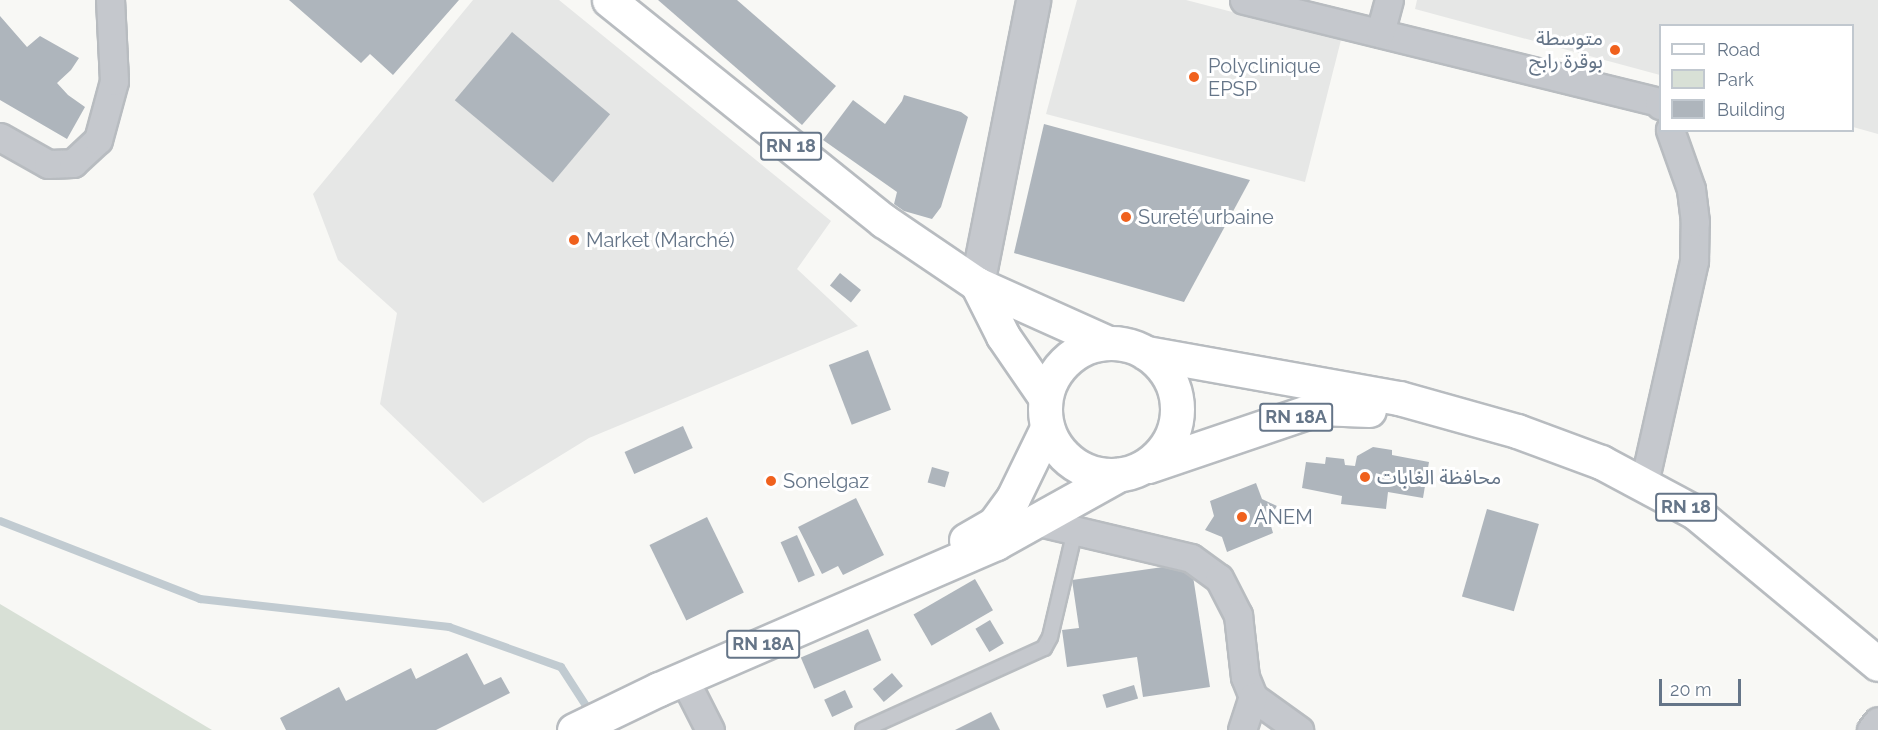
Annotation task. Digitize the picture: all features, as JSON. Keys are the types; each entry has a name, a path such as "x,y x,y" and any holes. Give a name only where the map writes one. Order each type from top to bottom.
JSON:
{"main road":[{"name":"RN 18","path":"609,0 884,221 977,284 1106,342"},
{"name":"RN 18","path":"977,284 1046,413"},
{"path":"867,598 994,524 1013,498 1046,413 1052,377 1066,359 1084,347 1106,342 1127,344 1146,353 1161,366 1172,383 1178,402 1176,422 1170,441 1157,457 1129,472 1095,474 1074,465 1057,449 1046,413"},
{"name":"RN 18","path":"1146,353 1399,398 1457,414 1601,462 1644,483 1696,513 1878,664"},
{"name":"RN 18A","path":"574,730 671,684 996,543 1129,472 1262,430 1319,408 1457,414"}],"street":[{"path":"977,284 1033,0"},
{"path":"1244,0 1659,102"},
{"path":"1380,33 1389,0"},
{"path":"0,137 48,164 73,163 98,140 114,81 108,1"},
{"path":"1644,483 1694,261 1695,222 1691,189 1671,132"},
{"path":"1035,521 1191,558 1219,578 1238,615 1245,677 1253,697 1299,730"},
{"path":"671,684 710,730"},
{"path":"1242,730 1253,697"},
{"path":"1871,730 1878,721"}],"lane":[{"path":"863,730 1044,648 1050,637 1075,530"}],"shaded area":[{"name":"Market (Marché)","path":"473,0 559,0 831,221 797,269 858,326 589,438 483,503 380,404 397,313 338,260 313,194"},
{"name":"Polyclinique EPSP","path":"1077,0 1186,0 1341,40 1305,182 1046,114"},
{"name":"متوسطة بوقرة رابح","path":"1417,0 1878,0 1878,134 1854,127 1854,24 1659,24 1659,75 1415,9"}],"green space":[{"path":"0,604 212,730 0,730"}],"building":[{"path":"289,0 459,0 393,75 370,54 361,63"},
{"path":"658,0 737,0 836,86 802,125"},
{"path":"0,16 27,47 40,36 79,58 71,70 57,83 68,95 85,107 67,139 0,100"},
{"path":"512,32 610,114 553,182 455,100"},
{"path":"904,95 961,112 968,117 941,207 932,219 904,211 894,204 897,192 823,140 853,100 885,124"},
{"name":"Sureté urbaine","path":"1044,124 1250,180 1184,302 1014,253"},
{"path":"840,273 861,290 851,302 830,285"},
{"path":"868,350 891,410 852,425 829,365"},
{"path":"683,426 693,448 634,474 625,452"},
{"name":"محافظة الغابات","path":"1373,447 1392,450 1392,455 1429,462 1423,498 1388,492 1386,509 1341,504 1342,496 1302,488 1306,462 1325,464 1326,457 1344,459 1345,465 1355,466 1357,456"},
{"path":"932,467 949,472 945,487 928,482"},
{"name":"ANEM","path":"1256,483 1262,499 1277,506 1269,519 1273,533 1227,552 1222,537 1205,530 1214,516 1210,501"},
{"path":"856,498 884,555 843,575 838,566 822,574 798,527"},
{"path":"1487,509 1539,524 1514,611 1462,596"},
{"path":"707,517 744,592 686,621 649,545"},
{"path":"797,535 815,575 798,583 781,542"},
{"path":"1191,563 1210,687 1143,697 1137,657 1067,667 1062,630 1079,628 1072,580"},
{"path":"975,579 993,610 932,646 914,614"},
{"path":"990,620 1004,643 989,652 975,629"},
{"path":"868,629 881,660 814,689 801,658"},
{"path":"467,653 484,685 501,677 510,693 436,730 286,730 280,718 339,687 346,701 411,668 416,679"},
{"path":"892,673 903,686 884,702 873,689"},
{"path":"1134,685 1138,698 1107,708 1102,695"},
{"path":"845,690 853,707 832,717 824,700"},
{"path":"991,712 1000,730 955,730"}],"waterway":[{"path":"0,521 200,599 449,627 561,667 592,715"}],"place":[{"name":"متوسطة بوقرة رابح","path":"1615,50"},
{"name":"Polyclinique EPSP","path":"1194,77"},
{"name":"Sureté urbaine","path":"1126,217"},
{"name":"Market (Marché)","path":"574,240"},
{"name":"محافظة الغابات","path":"1365,477"},
{"name":"Sonelgaz","path":"771,481"},
{"name":"ANEM","path":"1242,517"}]}
